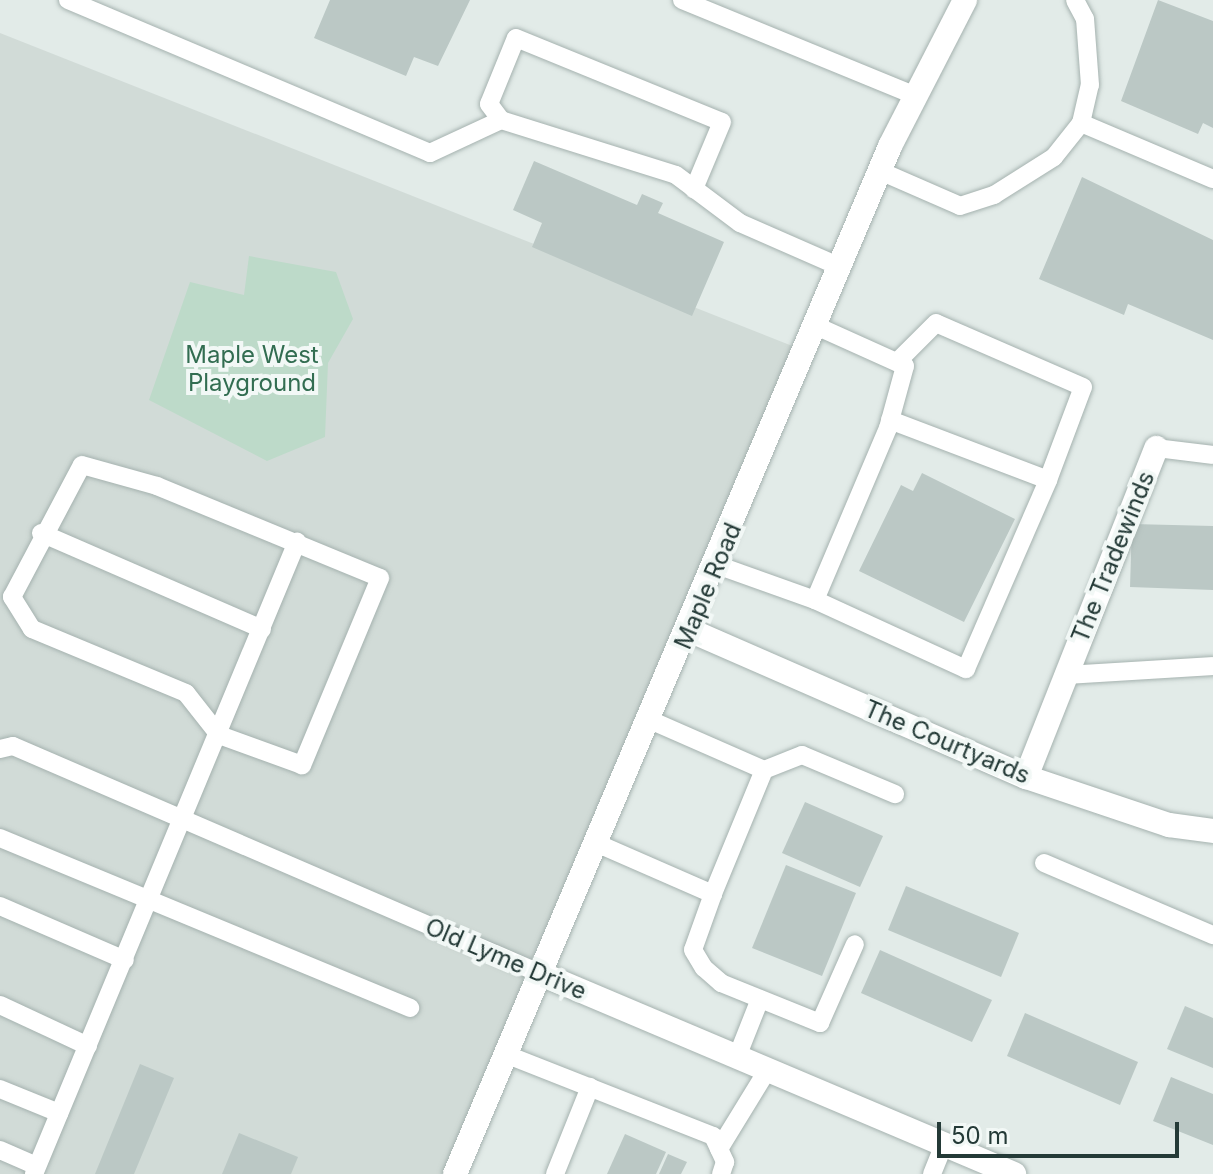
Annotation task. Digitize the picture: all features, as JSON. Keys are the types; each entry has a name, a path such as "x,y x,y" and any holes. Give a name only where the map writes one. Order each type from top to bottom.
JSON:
{"street":[{"name":"Maple Road","path":"455,1174 717,565 880,171 965,0"},
{"name":"The Tradewinds","path":"1026,777 1156,448"},
{"name":"The Courtyards","path":"689,630 1026,777 1169,825 1213,831"},
{"name":"Old Lyme Drive","path":"539,973 1014,1174"}],"lane":[{"path":"68,0 430,153 501,120"},
{"path":"682,0 916,96"},
{"path":"880,171 960,206 994,195 1054,157 1081,123 1090,85 1085,19 1075,0"},
{"path":"694,189 722,122 516,38 489,104 501,120 676,175 694,189 740,223 840,267"},
{"path":"1081,123 1213,179"},
{"path":"717,565 815,600 966,669 1048,480 1083,387 936,323 897,362"},
{"path":"815,600 890,420 905,366 816,326"},
{"path":"890,420 1048,480"},
{"name":"The Tradewinds","path":"1156,448 1213,455"},
{"path":"82,465 157,486 380,578 302,765 219,735 186,693 32,629 12,597 41,533 82,465"},
{"path":"41,533 262,629"},
{"path":"0,1150 35,1170 185,820 297,542"},
{"name":"The Tradewinds","path":"1067,675 1213,666"},
{"path":"650,720 764,770 802,755 895,794"},
{"name":"Old Lyme Drive","path":"0,749 13,746 539,973"},
{"path":"764,770 693,950 721,983 820,1023 855,944"},
{"path":"0,838 410,1008"},
{"path":"596,843 713,894"},
{"path":"1044,863 1213,935"},
{"path":"0,906 125,960"},
{"path":"737,1057 760,999"},
{"path":"0,1005 88,1046"},
{"path":"505,1054 713,1136 719,1149 721,1174"},
{"path":"719,1149 768,1069"},
{"path":"555,1174 590,1087"},
{"path":"0,1089 59,1113"},
{"path":"932,1174 944,1144"}],"shaded area":[{"path":"0,33 805,351 539,973 443,1174 0,1174"}],"green space":[{"name":"Maple West Playground","path":"249,256 336,272 353,319 328,363 325,437 267,461 149,400 190,282 244,295"}],"building":[{"path":"330,0 470,0 438,66 414,57 406,76 314,38"},
{"path":"1158,0 1213,21 1213,128 1203,123 1198,134 1121,101"},
{"path":"534,161 637,205 642,194 663,203 658,213 724,242 692,316 532,247 542,223 513,210"},
{"path":"1082,177 1213,240 1213,340 1128,304 1124,315 1039,279"},
{"path":"922,473 1015,519 964,622 859,571 901,485 913,491"},
{"path":"1132,524 1213,526 1213,590 1130,587"},
{"path":"805,802 883,836 860,887 782,853"},
{"path":"786,865 856,893 822,976 752,948"},
{"path":"906,886 1019,933 1001,977 888,930"},
{"path":"880,950 992,1000 972,1042 861,993"},
{"path":"1185,1006 1213,1018 1213,1068 1167,1049"},
{"path":"1025,1013 1138,1062 1120,1105 1007,1056"},
{"path":"140,1064 174,1078 134,1174 95,1174"},
{"path":"1171,1077 1213,1094 1213,1145 1153,1121"},
{"path":"239,1133 298,1157 291,1174 222,1174"},
{"path":"625,1134 666,1152 656,1174 607,1174"},
{"path":"668,1154 687,1162 681,1174 659,1174"}]}
